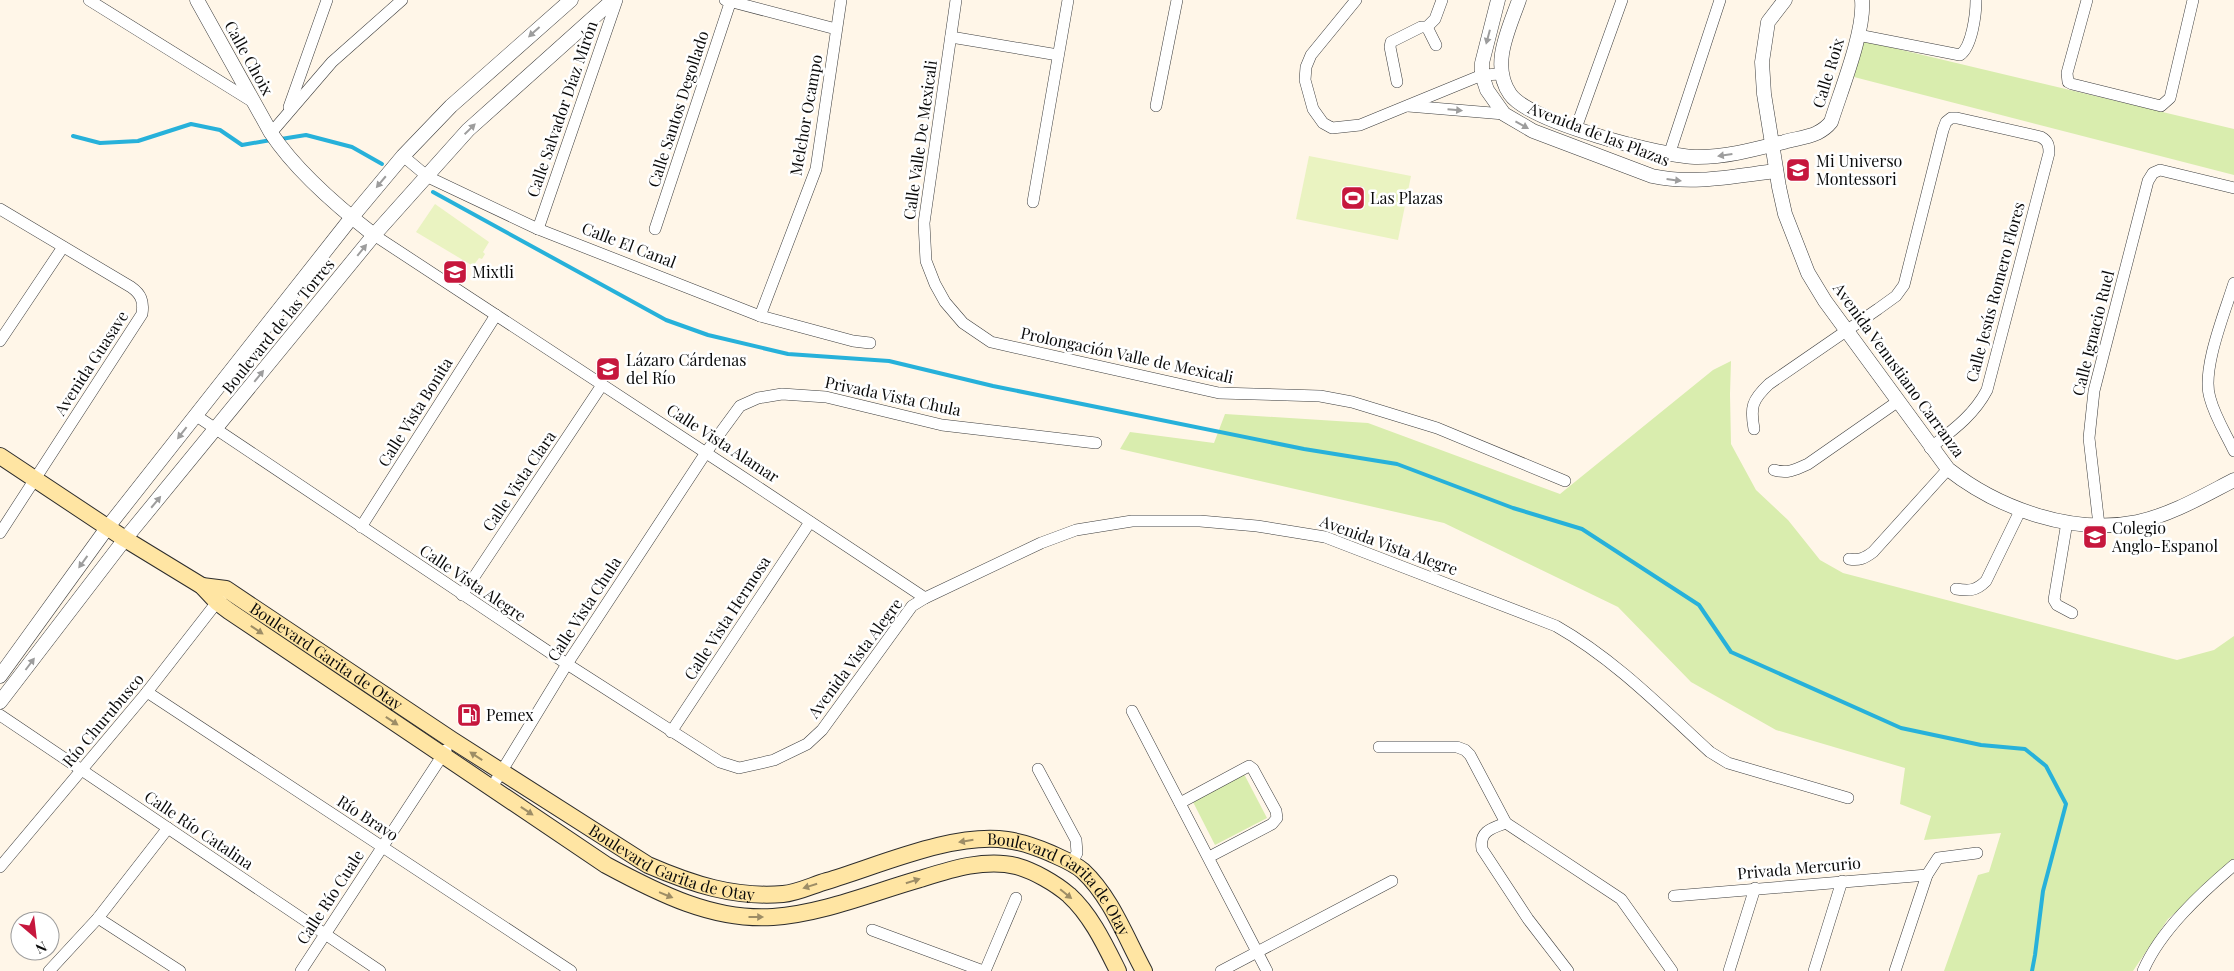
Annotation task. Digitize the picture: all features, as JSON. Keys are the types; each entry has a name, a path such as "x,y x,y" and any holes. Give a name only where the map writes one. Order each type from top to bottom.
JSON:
{"main road":[{"name":"Boulevard Garita de Otay","path":"0,456 107,528 202,586 222,596 648,865 694,884 716,890 739,894 786,894 906,855 969,840 1005,839 1030,845 1082,870 1104,896 1144,971"},
{"name":"Boulevard Garita de Otay","path":"222,596 443,755 606,864 651,889 692,906 742,917 772,917 807,913 958,868 988,864 1016,866 1048,880 1069,895 1101,937 1118,971"}],"street":[{"path":"89,0 253,102"},
{"name":"Calle Choix","path":"197,0 271,133"},
{"path":"286,113 327,0"},
{"path":"352,218 284,152 271,133 286,113 348,47 402,0"},
{"name":"Boulevard de las Torres","path":"0,676 107,528 403,156 452,106 571,0"},
{"name":"Boulevard de las Torres","path":"0,702 125,539 374,235 428,177 468,130 615,0"},
{"name":"Calle Salvador Díaz Mirón","path":"538,229 615,0"},
{"path":"729,0 836,29"},
{"name":"Calle Santos Degollado","path":"655,229 729,0"},
{"name":"Melchor Ocampo","path":"760,316 816,169 841,0"},
{"name":"Calle Valle De Mexicali","path":"935,284 926,261 924,224 956,0"},
{"path":"1033,202 1068,0"},
{"path":"1156,106 1177,0"},
{"path":"1356,0 1311,55 1306,67 1305,80 1313,108 1323,123 1332,128 1360,125 1482,75 1502,74"},
{"path":"1427,28 1435,19 1442,0"},
{"name":"Avenida de las Plazas","path":"1498,0 1484,51 1482,75 1487,90 1504,114 1533,131 1652,176 1670,180 1702,180 1776,171"},
{"name":"Avenida de las Plazas","path":"1520,0 1505,43 1501,66 1510,94 1520,104 1533,112 1576,128 1669,155 1716,156 1772,145"},
{"path":"1576,128 1622,0"},
{"path":"1669,155 1720,0"},
{"name":"Avenida Venustiano Carranza","path":"1784,0 1768,22 1762,52 1764,94 1785,214 1808,273 1825,301 1930,448 1948,470 1971,486 2020,511 2046,519 2099,524 2136,522 2156,516 2180,507 2234,480"},
{"name":"Calle Roix","path":"1772,145 1813,134 1824,129 1831,122 1858,35 1862,19 1862,0"},
{"path":"1858,35 1955,56 1963,53 1966,49 1973,26 1976,0"},
{"path":"2087,0 2066,73 2067,78 2072,84 2161,106 2170,98 2193,0"},
{"path":"1397,82 1390,46 1391,42 1421,27 1427,28"},
{"path":"1427,28 1436,45"},
{"path":"951,37 1058,55"},
{"path":"1406,106 1504,114"},
{"name":"Calle Jesús Romero Flores","path":"1846,330 1896,296 1904,285 1946,122 1951,118 1957,118 2041,137 2046,140 2049,146 2049,153 1987,390 1979,406 1965,420 1930,448"},
{"name":"Calle El Canal","path":"403,156 428,177 538,229 760,316 853,341 870,343"},
{"name":"Calle Ignacio Ruel","path":"2099,524 2089,438 2094,391 2148,181 2153,173 2160,170 2234,188"},
{"name":"Avenida Guasave","path":"0,209 137,291 141,296 143,308 142,314 0,533"},
{"name":"Calle Vista Alamar","path":"352,218 374,235 602,385 707,451 810,522 926,598"},
{"path":"0,341 63,247"},
{"path":"2234,282 2210,363 2207,382 2209,398 2234,451"},
{"name":"Prolongación Valle de Mexicali","path":"935,284 945,302 963,322 991,342 1219,393 1235,395 1320,396 1352,402 1437,428 1565,481"},
{"name":"Calle Vista Bonita","path":"361,527 496,315"},
{"path":"1754,429 1751,413 1753,404 1760,392 1785,372 1846,330"},
{"name":"Calle Vista Clara","path":"462,595 602,385"},
{"name":"Privada Vista Chula","path":"707,451 740,406 758,398 782,394 826,397 942,425 1096,443"},
{"path":"1774,470 1782,473 1793,471 1808,464 1897,402"},
{"name":"Calle Vista Alegre","path":"195,415 462,595 671,732 720,762 738,768"},
{"name":"Calle Vista Chula","path":"492,787 567,664 707,451"},
{"path":"1849,559 1865,558 1873,552 1948,470"},
{"path":"1956,589 1971,591 1980,588 1986,581 2020,511"},
{"name":"Avenida Vista Alegre","path":"738,768 774,760 807,744 822,730 912,606 926,598 1041,543 1076,530 1132,521 1209,522 1257,526 1325,537 1556,626 1580,640 1605,659 1710,752 1728,763 1848,798"},
{"name":"Calle Vista Hermosa","path":"671,732 810,522"},
{"path":"2067,522 2054,600 2057,606 2072,613"},
{"name":"Río Churubusco","path":"0,867 147,692 222,596"},
{"name":"Río Bravo","path":"147,692 571,971"},
{"path":"1132,711 1267,971"},
{"name":"Calle Río Catalina","path":"0,715 380,971"},
{"name":"Calle Río Cuale","path":"300,971 452,740"},
{"path":"1379,747 1457,747 1465,750 1470,755 1506,823 1621,899 1672,971"},
{"path":"1180,803 1249,766 1253,769 1276,811 1277,818 1272,824 1209,857"},
{"path":"1038,769 1076,840 1076,853 1071,864"},
{"path":"1506,823 1485,832 1481,843 1482,849 1528,919 1568,971"},
{"path":"50,971 98,918 168,828"},
{"path":"1895,971 1927,875 1938,858 1977,853"},
{"path":"2143,971 2149,958 2168,931 2234,865"},
{"name":"Privada Mercurio","path":"1674,896 1927,875"},
{"path":"1221,971 1392,881"},
{"path":"1814,971 1842,881"},
{"path":"1729,971 1755,888"},
{"path":"872,930 984,971 1016,898"},
{"path":"98,918 180,971"}],"green space":[{"path":"1864,41 2234,129 2234,175 1854,77"},
{"name":"Las Plazas","path":"1309,156 1411,176 1398,240 1296,219"},
{"path":"435,204 489,242 483,252 485,254 482,259 479,258 473,266 416,232"},
{"path":"1731,361 1731,444 1756,490 1788,520 1820,560 1843,573 2177,660 2214,650 2234,636 2234,862 2168,919 2133,971 1944,971 1978,875 1989,872 2001,833 1924,840 1931,816 1900,804 1905,768 1776,730 1691,682 1618,607 1444,523 1120,449 1130,432 1214,443 1225,414 1368,423 1560,494 1713,370"},
{"path":"1244,774 1267,818 1215,845 1193,802"}],"waterway":[{"path":"73,136 100,143 138,141 191,124 220,130 242,145 271,140"},
{"path":"281,139 306,135 352,147 382,164"},
{"path":"433,192 666,320 708,335 788,354 889,361 993,386 1304,449 1397,464 1513,508 1582,529 1699,605 1731,652 1901,728 1981,745 2025,749 2046,766 2066,804 2043,891 2032,971"}],"place":[{"name":"Mi Universo Montessori","path":"1798,170"},
{"name":"Las Plazas","path":"1353,198"},
{"name":"Mixtli","path":"455,272"},
{"name":"Lázaro Cárdenas del Río","path":"608,369"},
{"name":"Colegio Anglo-Espanol","path":"2095,537"},
{"name":"Pemex","path":"469,715"}]}
